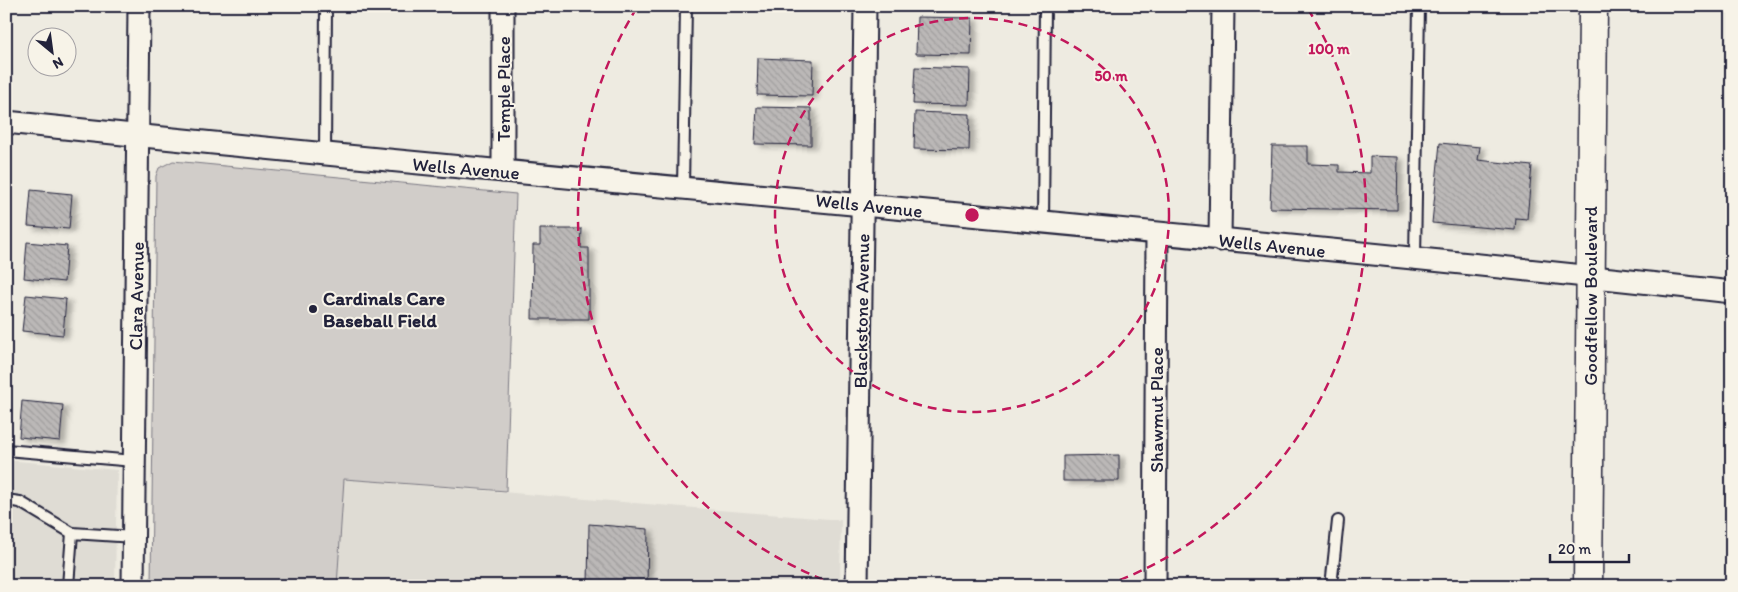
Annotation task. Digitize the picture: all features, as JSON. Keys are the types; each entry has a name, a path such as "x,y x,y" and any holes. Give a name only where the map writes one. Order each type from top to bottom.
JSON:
{"main road":[{"name":"Goodfellow Boulevard","path":"1588,586 1593,6"}],"street":[{"name":"Clara Avenue","path":"133,586 139,6"},
{"name":"Temple Place","path":"502,171 503,6"},
{"name":"Blackstone Avenue","path":"858,586 865,6"},
{"path":"1220,240 1223,6"},
{"name":"Wells Avenue","path":"6,122 324,154 863,204 1732,292"},
{"name":"Shawmut Place","path":"1155,586 1157,234"}],"lane":[{"path":"324,154 326,6"},
{"path":"683,187 686,6"},
{"path":"1043,222 1045,6"},
{"path":"1415,259 1419,6"},
{"path":"6,450 134,461"},
{"path":"6,500 20,502 72,533 134,537"},
{"path":"1331,586 1338,521"},
{"path":"68,586 72,533"}],"shaded area":[{"path":"173,161 516,194 506,491 344,479 337,586 151,586 156,176 159,168"},
{"path":"6,460 117,470 115,586 6,586"},
{"path":"343,479 841,520 840,586 337,586"}],"building":[{"path":"917,17 972,18 971,55 916,54"},
{"path":"758,58 813,60 812,96 757,95"},
{"path":"915,67 970,69 969,105 913,104"},
{"path":"757,107 811,108 811,145 755,144"},
{"path":"915,112 970,114 969,150 914,149"},
{"path":"1440,143 1480,147 1478,160 1532,166 1527,219 1516,218 1515,230 1432,223"},
{"path":"1272,146 1308,146 1308,164 1339,165 1339,172 1370,173 1370,156 1398,157 1397,210 1270,208"},
{"path":"31,190 72,194 69,229 28,226"},
{"path":"540,229 582,229 581,248 589,248 589,319 532,319 533,245 540,245"},
{"path":"27,242 67,246 64,282 24,278"},
{"path":"26,295 66,299 63,335 22,331"},
{"path":"22,401 63,405 60,441 19,437"},
{"path":"1119,455 1119,481 1063,481 1063,456"},
{"path":"589,524 648,529 647,586 588,586"}],"place":[{"name":"Cardinals Care Baseball Field","path":"313,309"}]}
